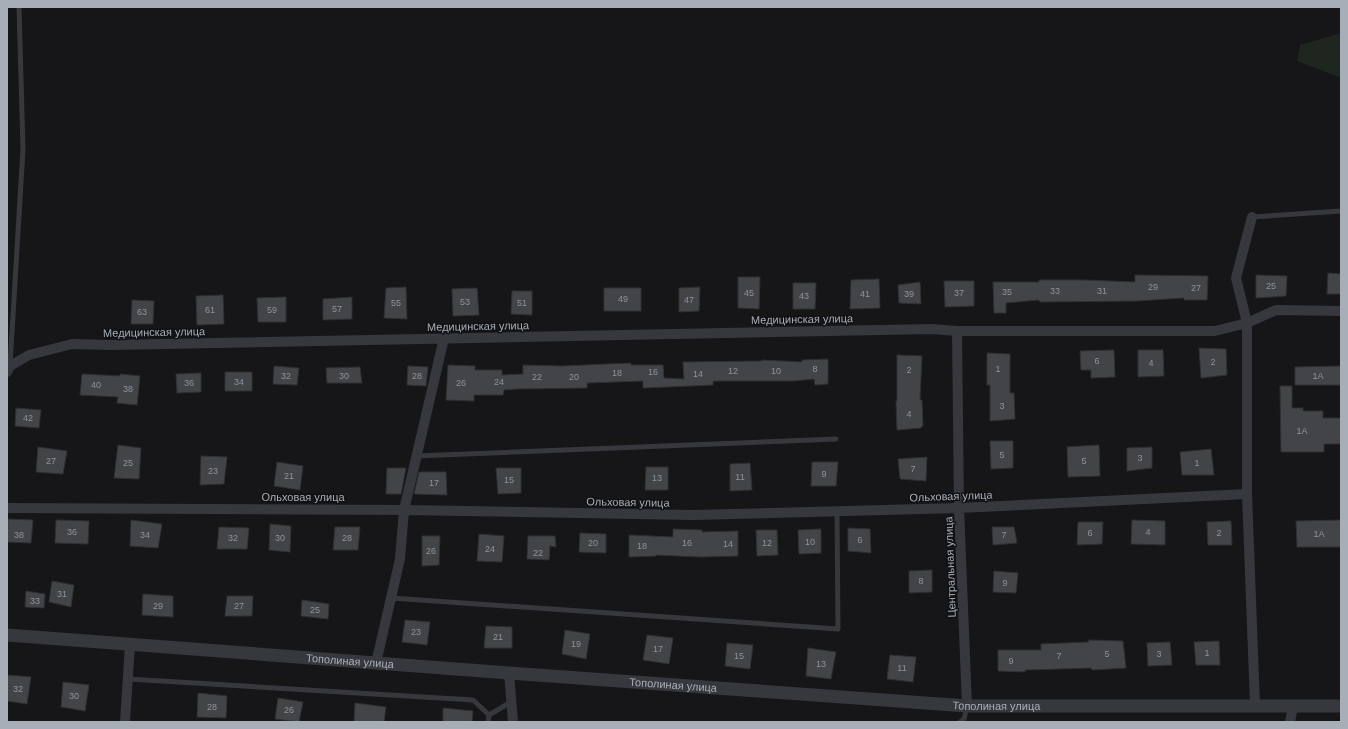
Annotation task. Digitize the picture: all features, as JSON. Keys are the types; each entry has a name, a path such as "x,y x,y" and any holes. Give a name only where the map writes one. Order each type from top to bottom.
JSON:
{"street":[{"path":"1252,217 1236,278 1247,323 1247,494 1255,705"},
{"path":"1247,323 1276,310 1341,311"},
{"name":"Медицинская улица","path":"8,369 29,355 72,344 119,345 932,328 957,331 1215,331 1247,323"},
{"name":"Центральная улица","path":"957,331 959,508 967,706"},
{"path":"376,663 400,559 404,510 444,338"},
{"name":"Ольховая улица","path":"7,508 404,510 693,515 959,508 1247,494"},
{"name":"Тополиная улица","path":"7,635 967,706 1341,706"},
{"path":"125,722 130,644"},
{"path":"509,673 513,722"},
{"path":"1290,722 1293,706"}],"lane":[{"path":"8,369 22,149 19,7"},
{"path":"1252,217 1341,211"},
{"path":"416,456 836,439"},
{"path":"391,598 838,629 837,511"},
{"path":"128,679 473,700 490,715"},
{"path":"488,722 490,715 511,702"},
{"path":"960,722 964,719 967,706"}],"shaded area":[{"path":"1341,33 1341,78 1297,61 1300,45"}],"building":[{"path":"1328,273 1341,274 1341,294 1327,294"},
{"path":"1135,275 1208,276 1207,300 1184,300 1184,298 1136,301 1040,302 1039,300 1006,303 1006,313 994,313 993,282 1085,280 1135,282"},
{"path":"1256,275 1287,276 1286,296 1256,298"},
{"path":"738,277 760,277 759,309 738,308"},
{"path":"879,279 880,308 850,309 851,280"},
{"path":"944,281 974,281 974,306 945,307"},
{"path":"920,282 921,304 899,303 898,285"},
{"path":"793,283 816,283 815,309 793,309"},
{"path":"406,287 407,319 384,318 386,288"},
{"path":"700,287 699,311 679,312 679,288"},
{"path":"477,288 479,315 453,316 452,289"},
{"path":"604,288 641,288 641,311 604,311"},
{"path":"512,291 532,291 532,315 511,314"},
{"path":"223,295 224,324 197,325 196,296"},
{"path":"286,297 286,322 258,322 257,298"},
{"path":"352,297 352,319 323,320 323,299"},
{"path":"132,300 154,301 153,324 131,324"},
{"path":"1199,348 1226,349 1227,375 1201,378"},
{"path":"1114,350 1115,377 1091,378 1091,370 1081,370 1080,351"},
{"path":"1138,350 1163,350 1164,376 1138,377"},
{"path":"987,353 1010,354 1010,393 1014,393 1015,419 990,421 990,385 987,385"},
{"path":"897,355 922,356 920,400 922,400 923,426 921,428 897,430"},
{"path":"828,359 828,384 815,385 814,379 793,381 713,381 713,385 643,388 643,381 587,383 587,388 504,390 503,395 474,395 474,401 446,400 448,365 475,366 475,370 502,370 502,375 523,374 523,365 562,366 631,363 631,365 663,365 664,378 684,379 683,362 762,360 802,362 802,360"},
{"path":"274,366 299,368 297,385 273,384"},
{"path":"408,366 428,367 426,386 407,385"},
{"path":"1341,366 1341,385 1295,385 1295,367"},
{"path":"360,367 362,383 327,383 326,368"},
{"path":"225,372 252,372 252,391 225,391"},
{"path":"201,373 201,392 177,393 176,374"},
{"path":"82,374 120,376 120,374 140,376 137,405 117,403 118,397 80,395"},
{"path":"1280,386 1292,386 1292,408 1303,408 1303,411 1323,411 1323,418 1341,418 1341,444 1324,444 1324,452 1281,452"},
{"path":"16,408 41,410 39,428 15,426"},
{"path":"990,441 1013,441 1013,468 991,469"},
{"path":"118,445 141,448 139,479 114,478"},
{"path":"1099,445 1100,476 1068,477 1067,447"},
{"path":"38,447 67,451 63,474 36,472"},
{"path":"1152,447 1152,468 1127,471 1127,448"},
{"path":"1211,449 1214,475 1182,475 1180,452"},
{"path":"201,456 227,457 224,484 200,485"},
{"path":"927,457 926,481 900,479 898,459"},
{"path":"277,462 303,466 300,490 274,486"},
{"path":"812,462 838,462 836,486 811,486"},
{"path":"750,463 752,490 730,491 730,464"},
{"path":"646,467 668,467 668,490 645,490"},
{"path":"387,468 406,468 401,494 386,494"},
{"path":"496,468 521,468 521,493 498,494"},
{"path":"419,472 446,472 447,495 414,494"},
{"path":"8,519 33,520 31,543 7,542"},
{"path":"56,520 89,521 88,544 55,543"},
{"path":"131,520 162,524 158,548 130,546"},
{"path":"1132,520 1165,521 1165,545 1131,544"},
{"path":"1341,520 1341,547 1297,547 1296,521"},
{"path":"1231,521 1232,545 1208,545 1207,522"},
{"path":"1078,522 1103,522 1102,544 1077,545"},
{"path":"270,524 291,526 290,552 269,550"},
{"path":"219,527 249,528 247,549 217,549"},
{"path":"335,527 360,527 358,550 333,550"},
{"path":"992,527 1014,527 1017,543 993,545"},
{"path":"848,528 870,529 871,553 848,551"},
{"path":"673,529 702,530 702,532 738,531 738,556 701,557 656,555 629,557 629,535 673,537"},
{"path":"821,529 821,553 799,554 798,530"},
{"path":"756,530 777,530 778,555 757,556"},
{"path":"580,533 606,534 606,553 579,552"},
{"path":"479,534 504,536 502,562 477,561"},
{"path":"422,536 440,536 439,565 422,566"},
{"path":"528,536 555,536 556,547 550,546 549,560 527,559"},
{"path":"932,570 932,592 909,593 909,571"},
{"path":"994,571 1018,573 1016,593 993,592"},
{"path":"52,581 74,585 71,607 49,602"},
{"path":"26,591 45,594 44,608 25,607"},
{"path":"143,594 173,596 173,617 142,615"},
{"path":"227,596 253,596 252,616 225,616"},
{"path":"302,600 329,604 328,619 301,616"},
{"path":"405,620 430,622 427,645 402,642"},
{"path":"486,626 512,627 512,648 484,648"},
{"path":"565,630 590,634 586,659 562,654"},
{"path":"647,635 673,638 669,664 643,660"},
{"path":"1088,640 1123,641 1126,668 1092,670 1091,668 1025,670 1025,672 998,671 998,650 1041,650 1041,644 1089,642"},
{"path":"1219,641 1220,665 1196,665 1194,642"},
{"path":"1170,642 1172,665 1148,666 1147,643"},
{"path":"727,643 753,645 750,669 725,666"},
{"path":"808,648 836,652 831,679 806,676"},
{"path":"890,655 916,657 913,682 887,679"},
{"path":"7,675 31,677 27,704 7,701"},
{"path":"63,682 89,685 85,711 61,707"},
{"path":"198,693 227,696 226,718 197,717"},
{"path":"278,698 303,702 299,722 275,719"},
{"path":"355,703 386,707 384,722 354,722"},
{"path":"443,708 473,711 472,722 443,722"}]}
